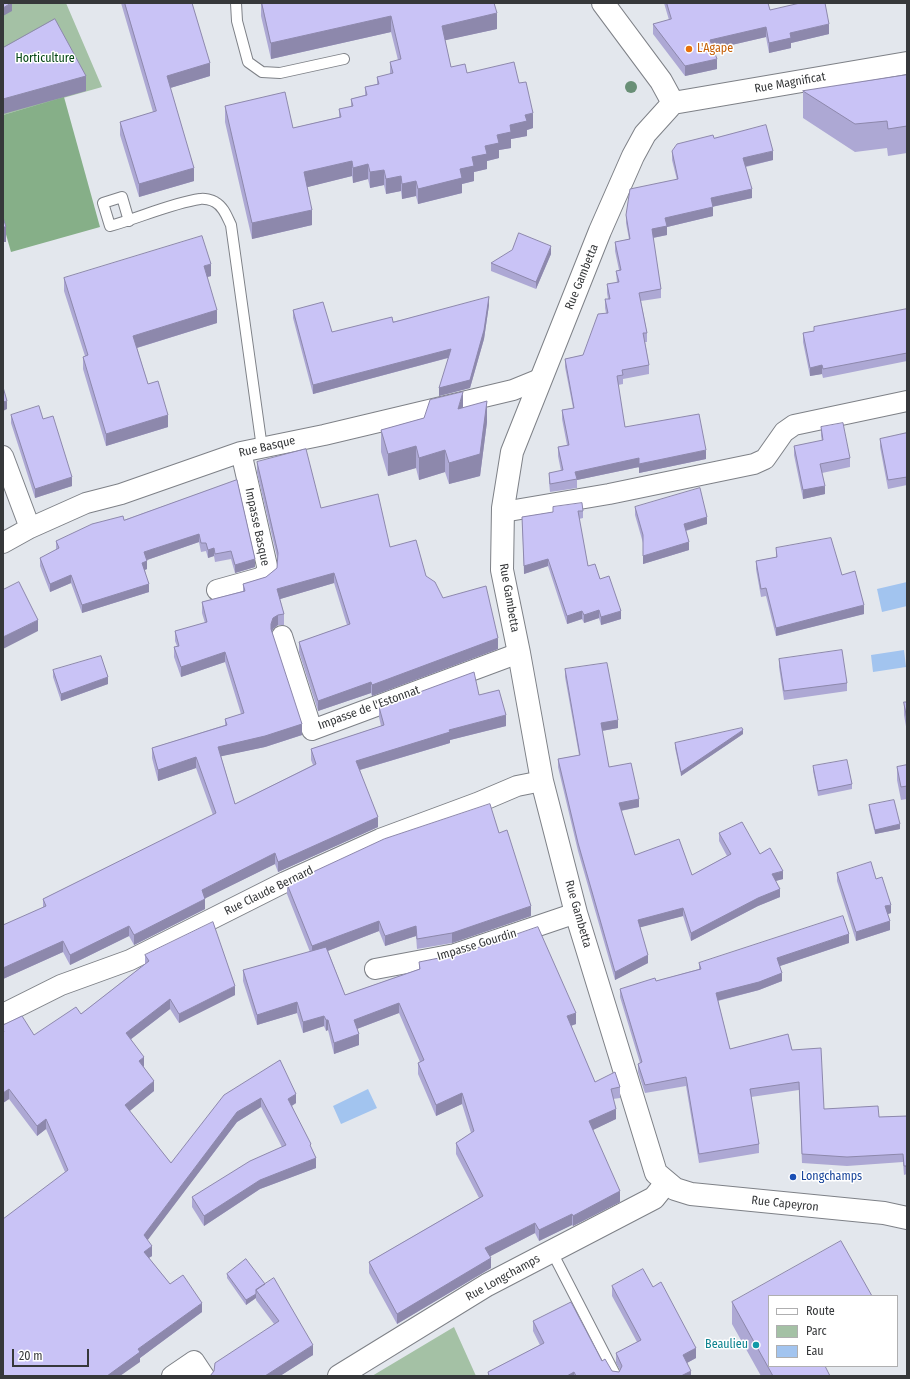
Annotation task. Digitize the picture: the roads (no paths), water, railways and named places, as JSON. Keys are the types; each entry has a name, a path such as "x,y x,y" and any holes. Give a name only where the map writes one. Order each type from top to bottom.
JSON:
{"street":[{"path":"603,3 661,81 673,103"},
{"name":"Rue Magnificat","path":"673,103 907,63"},
{"name":"Rue Gambetta","path":"666,1183 656,1173 646,1145 576,913 542,781 519,653 502,570 503,512 512,452 540,379 633,156 648,130 673,103"},
{"name":"Rue Basque","path":"3,543 30,528 86,504 120,494 240,452 324,435 513,390 540,379"},
{"path":"503,512 608,494 754,464 765,459 784,432 794,425 907,401"},
{"name":"Impasse Basque","path":"217,590 260,578 267,573 267,566 240,452"},
{"path":"3,456 30,528"},
{"name":"Impasse de l'Estonnat","path":"282,636 312,730 519,653"},
{"name":"Rue Claude Bernard","path":"3,1014 61,985 130,960 285,882 380,839 477,803 517,786 542,781"},
{"name":"Impasse Gourdin","path":"375,969 455,954 576,913"},
{"name":"Rue Capeyron","path":"666,1183 675,1189 691,1194 884,1213 907,1218"},
{"name":"Rue Longchamps","path":"340,1376 487,1285 654,1198 666,1183"},
{"path":"172,1376 194,1361 204,1376"}],"lane":[{"path":"236,3 237,21 248,62 262,72 280,73 344,59"},
{"path":"129,221 202,198 216,202 226,213 230,225 262,448"},
{"path":"552,1252 616,1376"}],"water":[{"path":"907,582 907,606 882,612 877,589"},
{"path":"904,650 906,667 873,672 871,655"},
{"path":"368,1089 377,1108 341,1124 333,1106"}],"place":[{"name":"L'Agape","path":"689,49"},
{"name":"Longchamps","path":"793,1177"},
{"name":"Beaulieu","path":"756,1345"}],"park label":[{"name":"Horticulture","path":"45,59"}]}
